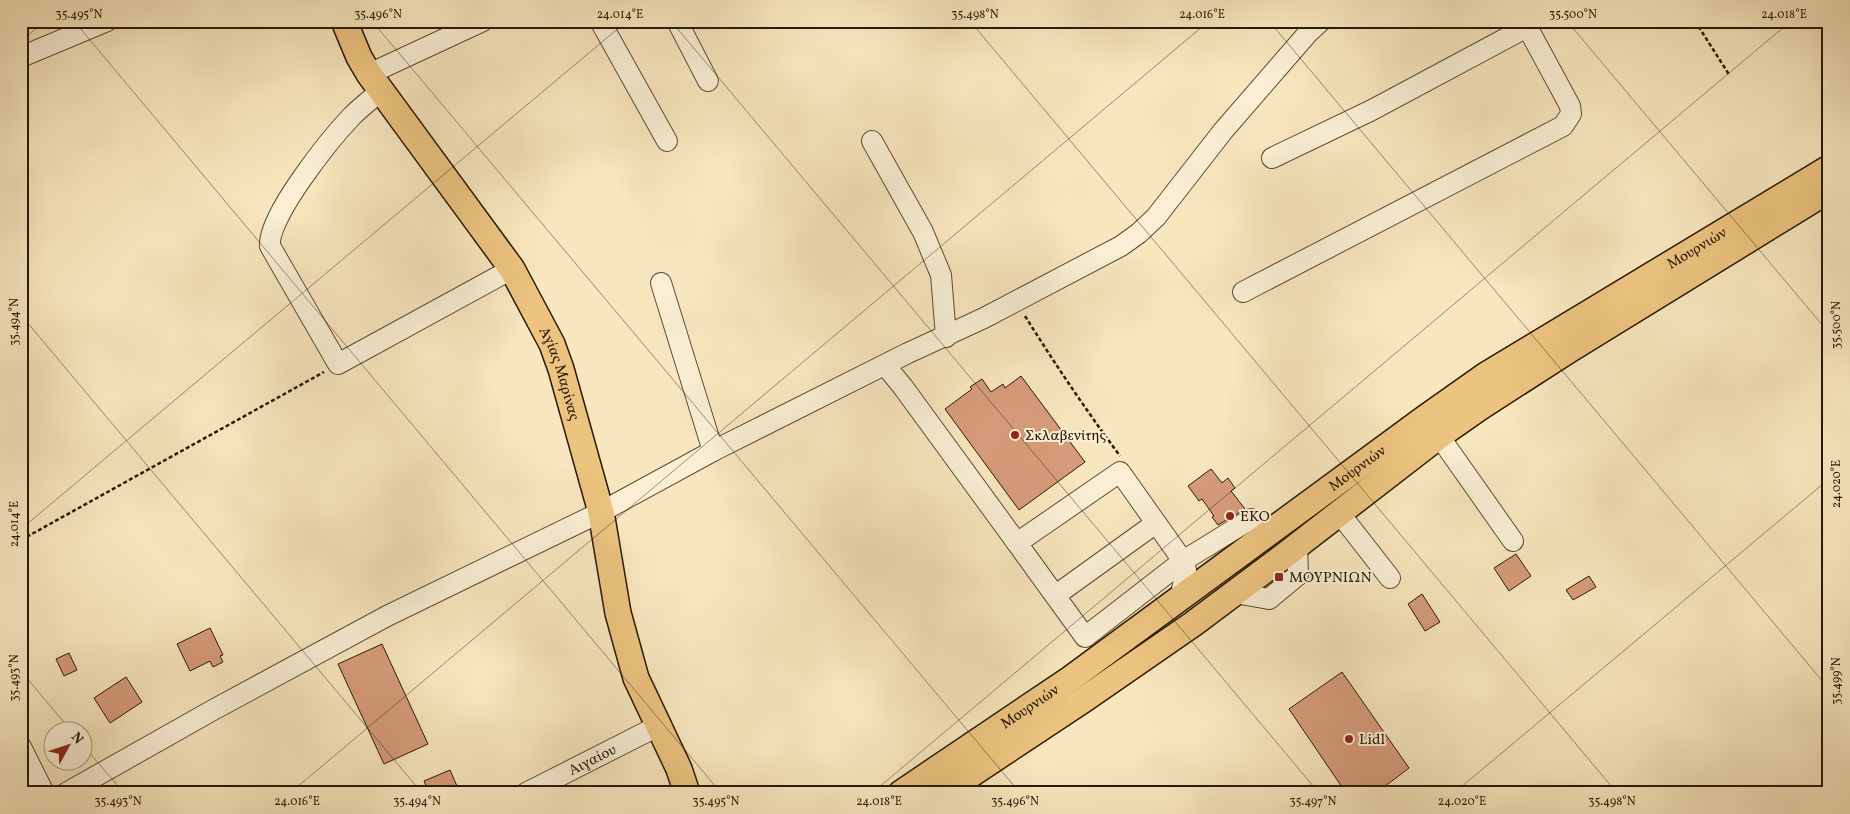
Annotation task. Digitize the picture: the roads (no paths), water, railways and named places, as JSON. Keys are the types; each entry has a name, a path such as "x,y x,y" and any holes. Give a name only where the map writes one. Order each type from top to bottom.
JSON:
{"main road":[{"name":"Αγίας Μαρίνας","path":"344,21 359,57 375,82 512,269 552,344 601,512 618,613 636,678 679,769 687,793"},
{"name":"Μουρνιών","path":"901,793 1070,679 1486,375 1829,168"},
{"name":"Μουρνιών","path":"943,793 1084,700 1235,593 1340,514 1438,436 1569,350 1829,190"},
{"name":"Αγίας Μαρίνας","path":"679,769 693,784 698,793"}],"street":[{"path":"21,57 107,21"},
{"path":"483,21 375,82 346,123 298,182 272,229 269,239 270,246 338,364 512,269"},
{"path":"600,21 667,141"},
{"path":"677,21 708,81"},
{"path":"66,793 212,710 387,616 601,512 713,451 1016,302 1121,246 1156,217 1230,124 1308,33 1321,21"},
{"path":"1243,292 1564,126 1571,114 1570,106 1525,24 1372,110 1272,158"},
{"path":"872,141 923,232 941,275 946,337"},
{"path":"661,283 713,451"},
{"path":"885,365 1056,595 1085,637 1182,561 1251,518 1273,529"},
{"path":"1438,436 1513,541"},
{"path":"1017,543 1120,472 1182,561 1186,570 1180,599"},
{"path":"1340,514 1390,578"},
{"path":"1056,595 1156,523"},
{"path":"1235,593 1269,599 1298,575 1297,547"},
{"name":"Αιγαίου","path":"526,793 658,726"},
{"path":"21,747 44,793"}],"place":[{"name":"Σκλαβενίτης","path":"1015,435"},
{"name":"EKO","path":"1230,516"},
{"name":"ΜΟΥΡΝΙΩΝ","path":"1279,577"},
{"name":"Lidl","path":"1349,739"}]}
